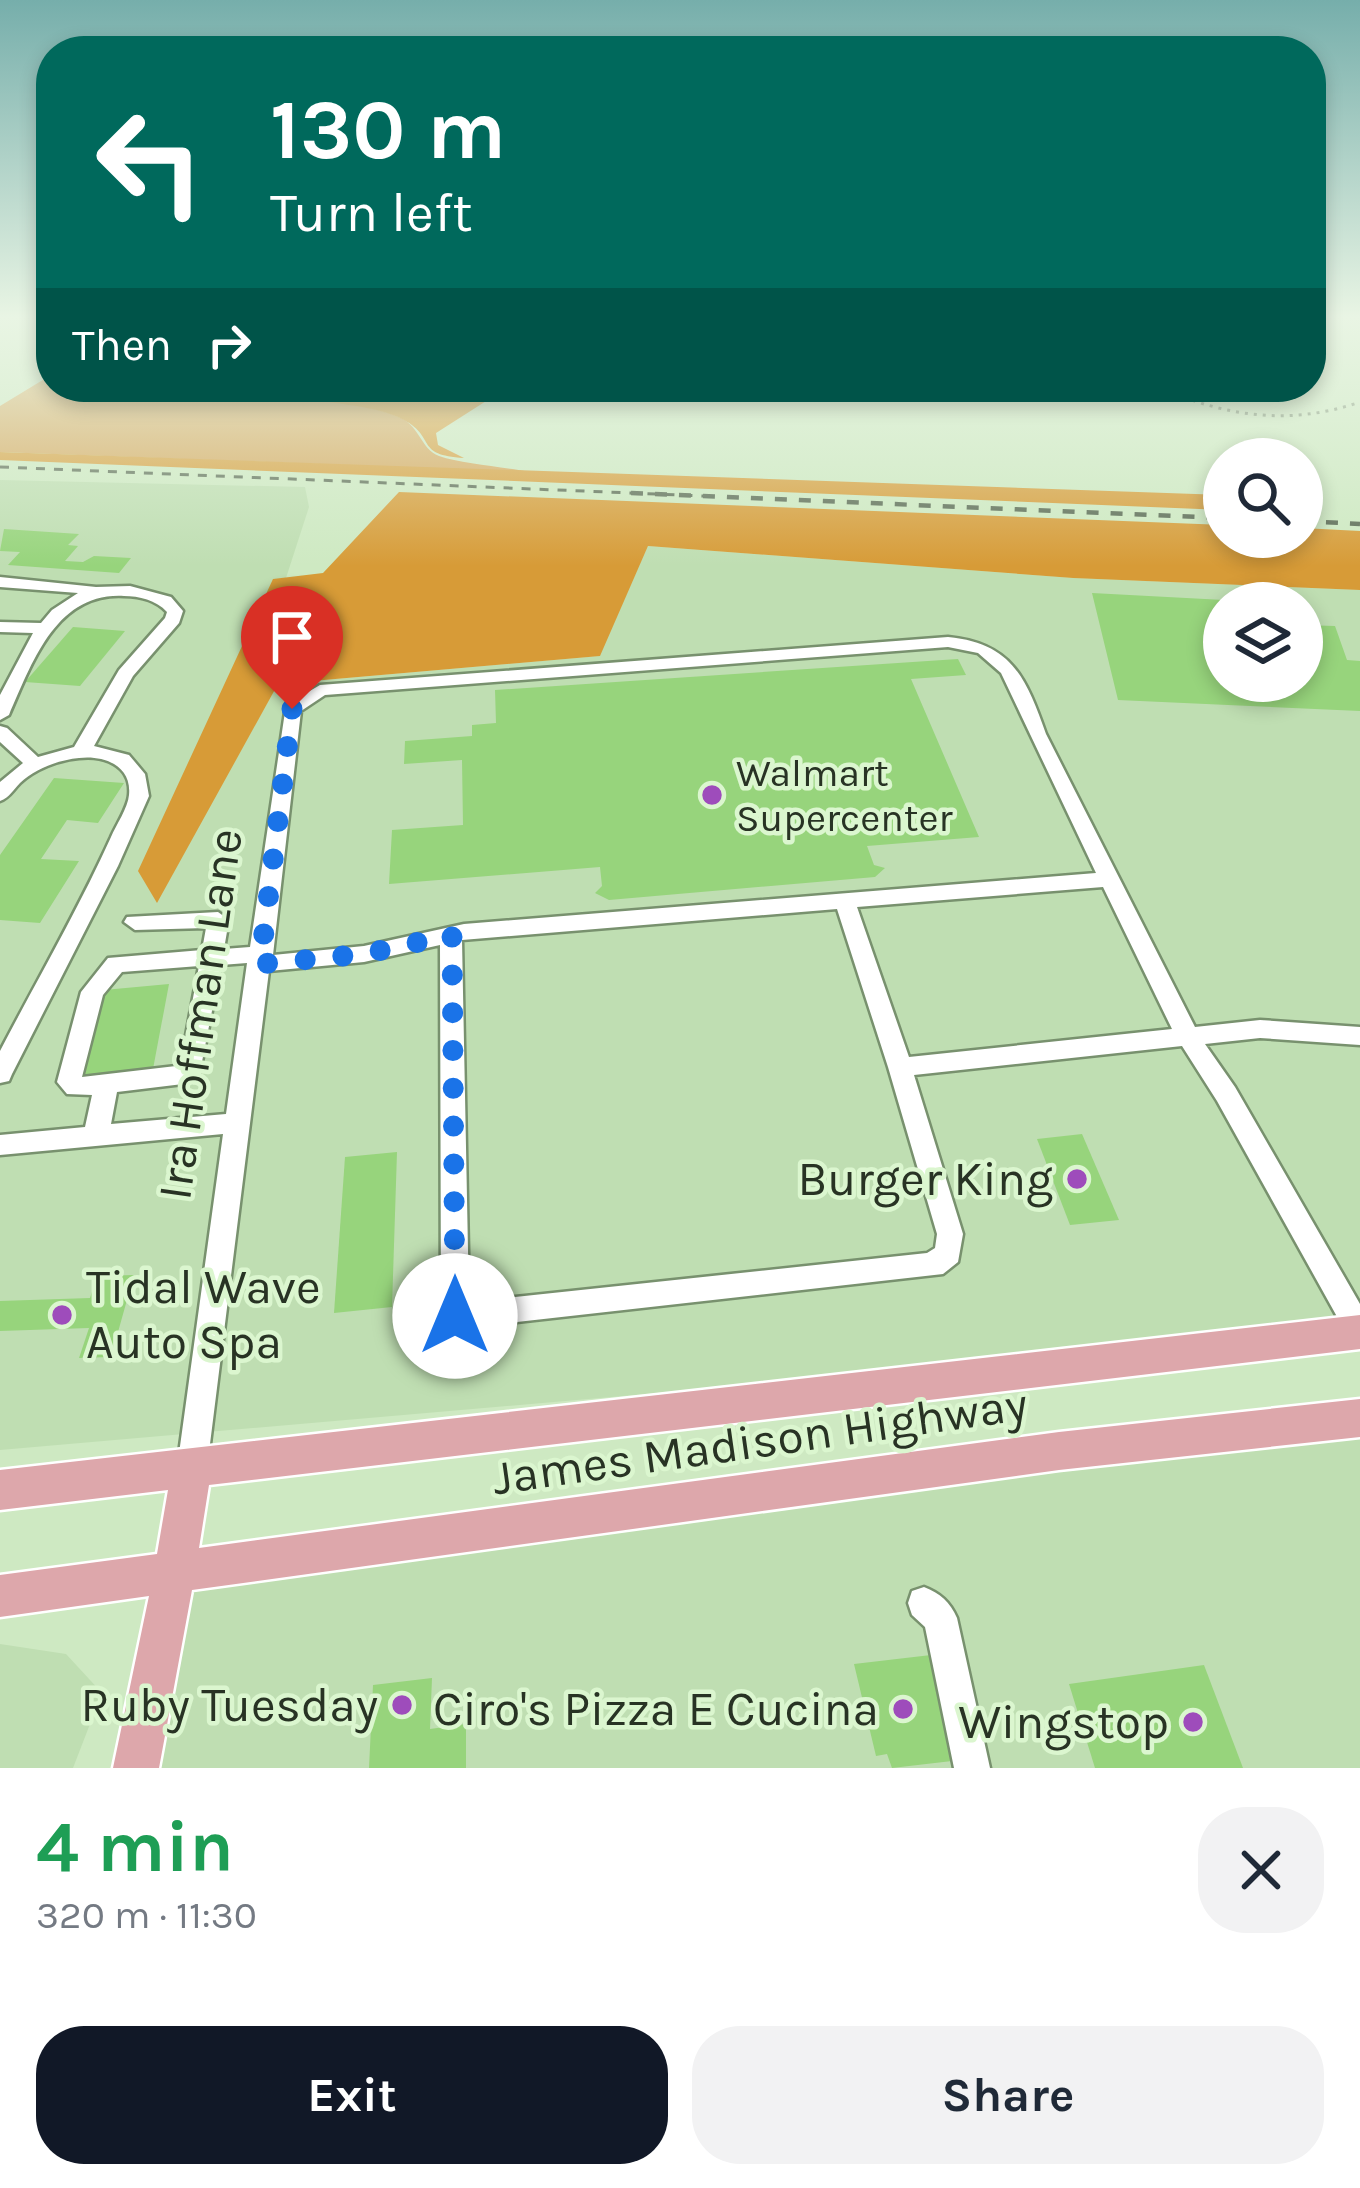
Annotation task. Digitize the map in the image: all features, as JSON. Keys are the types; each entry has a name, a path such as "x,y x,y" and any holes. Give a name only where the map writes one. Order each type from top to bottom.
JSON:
{"main road":[{"name":"James Madison Highway","path":"0,1490 1360,1332"},
{"name":"James Madison Highway","path":"0,1596 1059,1451 1360,1418"},
{"name":"Ira Hoffman Lane","path":"136,1768 192,1468"}],"street":[{"path":"0,582 155,596 175,611 171,623 125,674 81,752"},
{"path":"0,715 44,628 62,604 96,590"},
{"path":"0,626 44,628"},
{"name":"Ira Hoffman Lane","path":"192,1468 292,709 297,702 320,690 948,642 975,644 1005,662 1110,879"},
{"path":"0,732 33,762"},
{"path":"0,795 8,781 33,762 81,752 129,764 140,783 139,796 0,1074"},
{"path":"135,922 218,920 212,957 192,1065 183,1075 76,1087 69,1082 92,992 116,964 212,957 364,954 452,935 1110,879 1188,1037 1226,1094 1360,1332"},
{"path":"452,935 455,1316 933,1264 948,1254 950,1234 845,902"},
{"path":"900,1066 1260,1029 1360,1036"},
{"path":"96,1136 106,1084"},
{"path":"0,1144 236,1123"},
{"path":"924,1603 940,1618 972,1768"}],"path":[{"path":"1189,402 1273,419 1303,418 1360,402"}],"shaded area":[{"path":"9,401 340,402 401,418 439,456 531,472 0,452 0,406"},
{"path":"331,402 485,402 436,433 438,445 464,458 438,453 404,420"},
{"path":"0,452 1203,494 1203,509 0,460"},
{"path":"0,480 305,487 309,507 216,794 278,684 599,656 648,546 1203,583 1203,702 1323,702 1323,588 1360,590 1360,1332 0,1450"},
{"path":"399,492 1203,524 1203,558 1323,558 1323,529 1360,531 1360,590 1323,588 1323,582 1073,578 648,546 600,656 278,684 157,903 138,871 273,579 323,573"},
{"path":"1360,1419 1360,1768 136,1768 175,1574"},
{"path":"0,1644 66,1654 102,1693 73,1768 0,1768"}],"building":[{"path":"4,529 79,534 68,545 78,546 65,561 83,562 94,556 131,558 119,573 8,565 20,552 0,551"},
{"path":"1092,593 1203,599 1203,702 1323,702 1323,626 1335,626 1347,660 1360,661 1360,711 1118,700"},
{"path":"73,627 125,631 80,686 25,682"},
{"name":"Walmart Supercenter","path":"958,659 966,675 911,679 979,837 867,846 874,865 885,868 875,877 609,900 595,893 602,886 600,867 389,884 392,830 463,825 462,760 404,764 405,741 472,736 472,725 496,723 495,690"},
{"path":"54,778 124,783 98,823 67,820 41,859 79,861 40,923 0,920 0,855"},
{"path":"169,984 153,1069 84,1076 104,990"},
{"name":"Burger King","path":"1082,1134 1119,1220 1070,1225 1037,1139"},
{"path":"397,1152 392,1307 334,1313 345,1157"},
{"name":"Tidal Wave Auto Spa","path":"134,1275 111,1357 79,1358 89,1328 0,1331 0,1301 90,1298 97,1276"},
{"name":"Ciro's Pizza E Cucina","path":"931,1655 952,1761 892,1768 887,1754 876,1756 854,1664"},
{"path":"1204,1665 1243,1768 1095,1768 1069,1684"},
{"name":"Ruby Tuesday","path":"432,1678 430,1729 466,1724 466,1768 369,1768 373,1685"}],"railway":[{"path":"0,467 664,494"},
{"path":"631,493 664,494"},
{"path":"664,494 703,496"},
{"path":"664,494 1203,517"},
{"path":"1323,522 1360,524"}],"place":[{"name":"Walmart Supercenter","path":"712,795"},
{"name":"Burger King","path":"1077,1179"},
{"name":"Tidal Wave Auto Spa","path":"62,1315"},
{"name":"Ruby Tuesday","path":"402,1705"},
{"name":"Ciro's Pizza E Cucina","path":"903,1709"},
{"name":"Wingstop","path":"1193,1722"}],"route":[{"path":"292,709 260,964 364,954 452,935 455,1316"}]}
